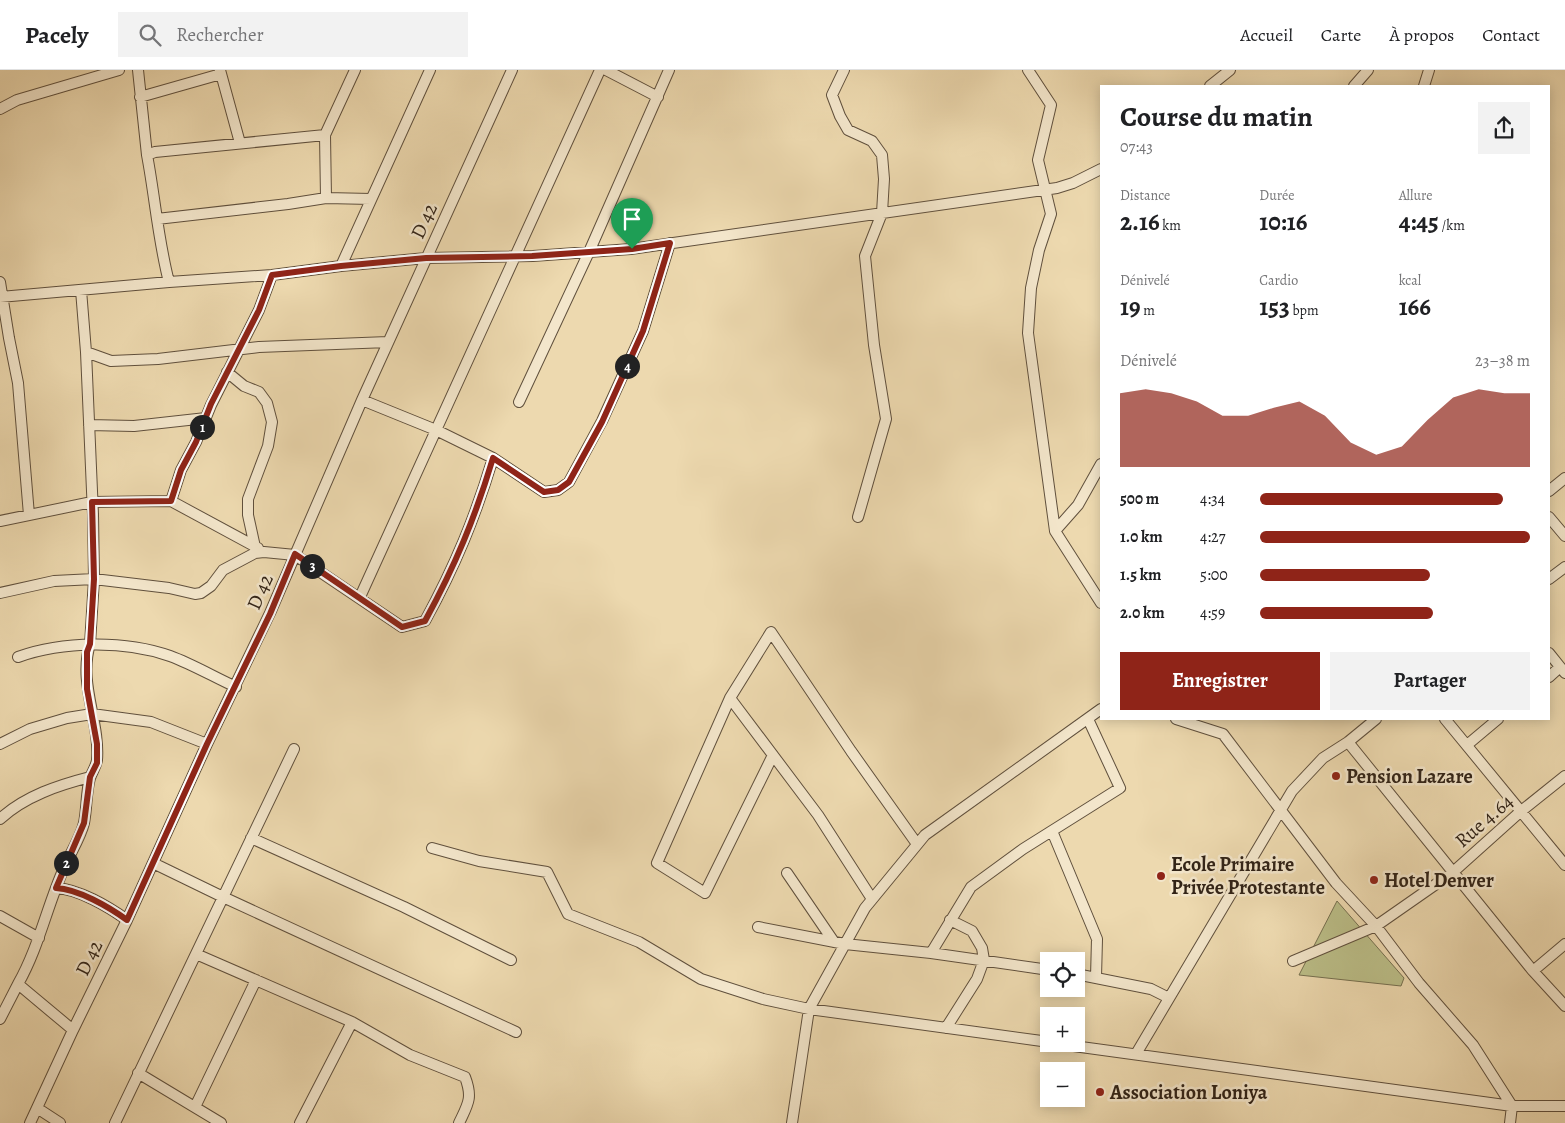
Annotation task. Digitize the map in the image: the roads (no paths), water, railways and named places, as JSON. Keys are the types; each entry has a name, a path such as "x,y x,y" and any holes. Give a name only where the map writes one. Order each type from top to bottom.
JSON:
{"street":[{"path":"0,109 17,100 119,70"},
{"path":"138,70 147,155 161,251 169,282"},
{"path":"326,198 325,135 355,70"},
{"path":"341,266 430,70"},
{"name":"D 42","path":"30,1123 127,920 207,744 236,686 362,400 512,70"},
{"path":"360,597 600,70"},
{"path":"606,70 658,97"},
{"path":"519,402 589,252 669,70"},
{"path":"844,70 832,95 848,130 872,141 882,155 884,179 882,213 865,256 874,345 886,419 858,517"},
{"path":"1028,70 1051,105 1038,160 1051,214 1039,250 1031,288 1028,333 1055,531 1100,601"},
{"path":"1211,85 1230,70"},
{"path":"1355,85 1368,70"},
{"path":"1424,85 1429,70"},
{"path":"140,98 221,72 240,143"},
{"path":"147,155 155,152 325,135"},
{"path":"1,297 272,275 426,258 515,256 632,249 1058,188 1100,170"},
{"path":"157,219 326,198 372,199"},
{"path":"362,400 436,430 493,458 544,492 558,490 569,482 602,422 643,331 670,243"},
{"path":"171,501 181,470 196,442 238,349 259,310 272,275"},
{"path":"0,282 1,297 18,383 29,515"},
{"path":"0,1019 28,967 56,888 84,823 90,777 97,763 97,744 87,689 87,652 90,644 94,579 86,352 81,290"},
{"path":"86,352 111,361 158,359 259,347 388,342"},
{"path":"227,372 244,386 259,392 268,403 272,422 268,446 248,499 248,514 255,547"},
{"path":"89,425 134,426 206,418"},
{"path":"0,593 54,581 94,579 169,588 195,594 202,593 223,570 255,553 295,554 402,627 425,621 466,539 479,506 493,458"},
{"path":"1055,531 1078,505 1100,466"},
{"path":"1550,490 1565,478"},
{"path":"0,521 66,509 92,502 171,501 264,552"},
{"path":"1550,518 1565,536"},
{"path":"1550,578 1565,567"},
{"path":"773,755 705,893 657,863 730,698 771,632 851,751 917,844"},
{"path":"18,657 36,650 90,644 134,648 169,656 236,686"},
{"path":"1550,654 1562,670 1550,676"},
{"path":"730,698 818,815 872,899"},
{"path":"792,1123 808,1009 865,908 925,835 1100,711"},
{"path":"0,744 30,729 66,718 92,714 151,722 207,744"},
{"path":"931,953 970,888 1023,849 1120,788 1088,719"},
{"path":"1179,720 1222,734 1336,883 1376,926 1419,983 1474,1045 1512,1106 1510,1123"},
{"path":"1136,1054 1292,791 1323,758 1348,742 1375,720"},
{"path":"1446,720 1565,865"},
{"path":"1467,745 1497,720"},
{"path":"1348,742 1452,873 1533,971 1565,1006"},
{"path":"114,1123 294,749"},
{"name":"Rue 4.64","path":"1293,961 1376,926 1452,873 1520,812 1565,776"},
{"path":"0,819 9,811 60,785 90,777"},
{"path":"1052,831 1097,940 1096,977"},
{"path":"252,838 404,907 511,960"},
{"path":"432,848 479,861 547,872 568,914 639,942 701,979 763,999 808,1009 1040,1041"},
{"path":"153,863 516,1032"},
{"path":"787,873 834,942"},
{"path":"56,888 64,888 106,905 127,920"},
{"path":"0,916 39,938"},
{"path":"946,1028 977,979 984,960 982,948 972,931 950,920"},
{"path":"758,927 844,944 931,953 1040,969"},
{"path":"1533,971 1565,944"},
{"path":"196,954 352,1022 410,1055 465,1077 470,1100 459,1123"},
{"path":"1085,975 1151,989 1169,998"},
{"path":"195,1107 256,980"},
{"path":"18,984 73,1030"},
{"path":"300,1123 352,1022"},
{"path":"1085,1047 1512,1106 1565,1106"},
{"path":"138,1073 221,1123"},
{"path":"38,1108 60,1123"}],"place":[{"name":"Pension Lazare","path":"1336,776"},
{"name":"Ecole Primaire Privée Protestante","path":"1161,876"},
{"name":"Hotel Denver","path":"1374,880"},
{"name":"Association Loniya","path":"1100,1092"}]}
